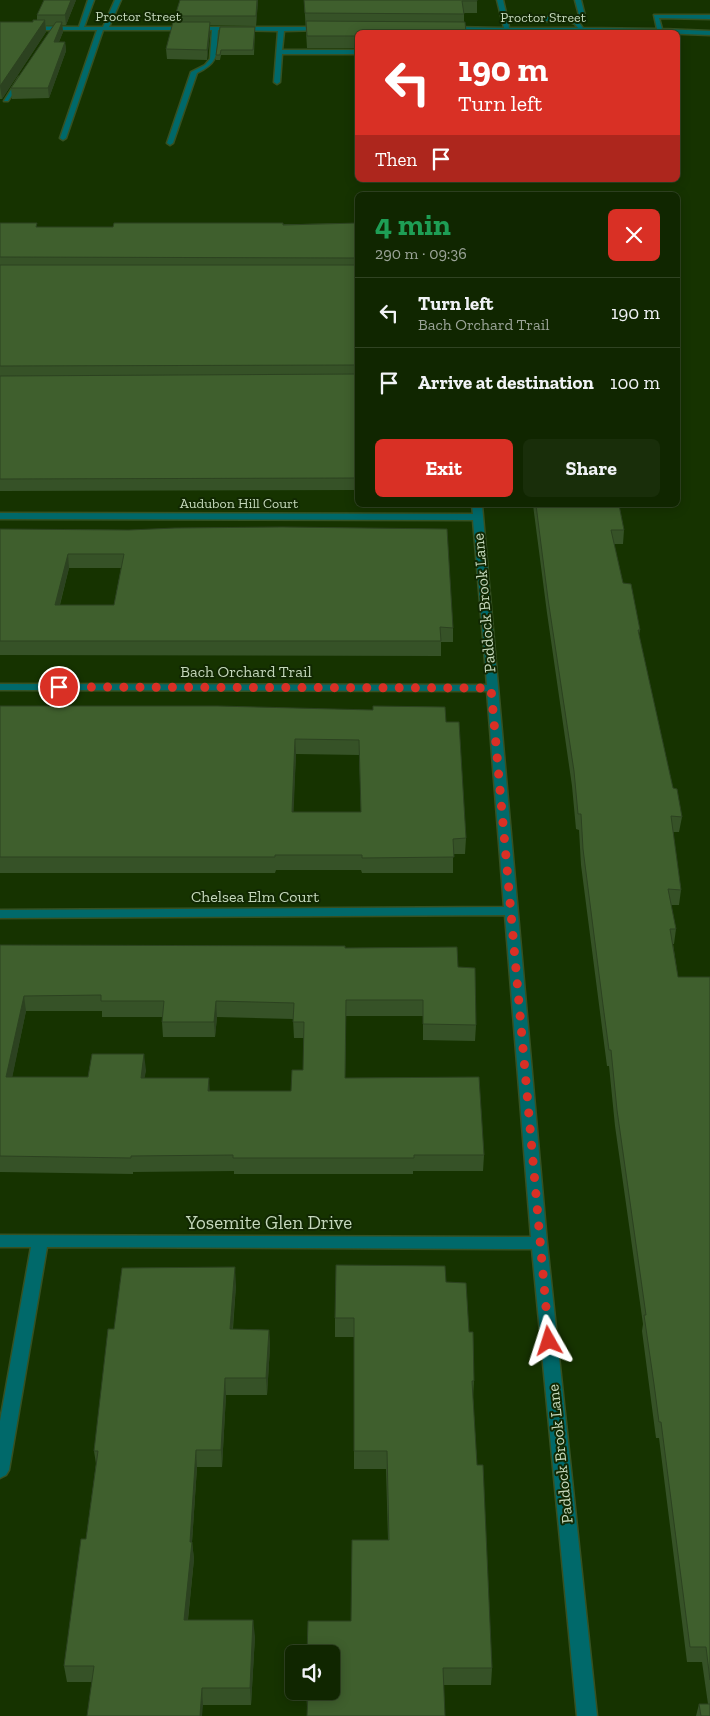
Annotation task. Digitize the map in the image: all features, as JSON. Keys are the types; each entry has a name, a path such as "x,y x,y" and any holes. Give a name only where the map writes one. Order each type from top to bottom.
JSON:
{"street":[{"path":"82,28 91,0"},
{"path":"63,138 103,28 118,0"},
{"path":"500,0 506,19 507,30"},
{"path":"506,19 575,21 582,16 578,0"},
{"path":"660,30 656,16 710,16"},
{"path":"575,21 581,30"},
{"name":"Proctor Street","path":"0,28 53,31 82,28 330,29"},
{"path":"170,143 194,72 207,66 213,59 215,29"},
{"path":"277,82 281,29"},
{"name":"Proctor Street","path":"442,29 635,30"},
{"name":"Proctor Street","path":"680,32 710,33"},
{"path":"279,52 355,52"},
{"path":"6,100 25,71"},
{"name":"Audubon Hill Court","path":"0,516 477,511"},
{"name":"Paddock Brook Lane","path":"477,511 539,1243 587,1716"},
{"name":"Bach Orchard Trail","path":"0,687 491,688"},
{"name":"Chelsea Elm Court","path":"0,914 510,910"},
{"name":"Yosemite Glen Drive","path":"0,1241 539,1243"},
{"path":"0,1470 40,1241"}],"building":[{"path":"44,0 71,0 65,15 37,15"},
{"path":"180,0 257,0 256,16 175,16"},
{"path":"304,0 477,1 462,1 464,14 305,13"},
{"path":"33,20 45,20 0,86 0,22 33,22"},
{"path":"306,21 465,22 466,30 355,30 355,36 307,36"},
{"path":"56,22 62,22 54,42 65,42 48,88 11,88"},
{"path":"173,22 210,22 207,50 166,49"},
{"path":"220,27 255,27 253,50 221,50 220,55 216,55"},
{"path":"0,223 37,223 36,227 113,227 114,223 283,223 283,225 355,223 355,258 0,257"},
{"path":"0,265 355,265 355,365 0,366"},
{"path":"355,374 355,478 0,479 0,376"},
{"path":"536,507 619,507 624,530 611,530 623,583 631,584 640,630 638,630 673,788 677,789 682,817 671,816 681,890 668,889 676,929 670,929 678,977 710,977 710,1680 706,1647 690,1647 661,1422 659,1422 644,1315 646,1315 617,1110 611,1050 609,1050 603,1005 583,849 581,814 578,814 574,771"},
{"path":"175,528 447,529 453,628 440,627 441,641 0,641 0,529 129,530","holes":["68,554 124,554 114,605 55,605"]},
{"path":"0,706 218,706 373,710 373,706 445,707 446,722 459,722 466,838 453,839 454,857 362,858 362,855 275,855 275,857 0,857","holes":["295,739 359,740 361,812 292,812"]},
{"path":"0,945 457,947 458,967 475,968 476,1025 423,1024 423,1000 346,1000 345,1078 479,1077 484,1155 414,1155 414,1158 233,1158 233,1155 131,1156 131,1158 0,1156","holes":["101,995 101,1001 164,1001 162,1022 214,1022 216,1001 294,1003 293,1022 304,1022 303,1070 292,1070 291,1091 208,1091 209,1078 141,1078 144,1054 92,1054 88,1077 6,1077 24,996"]},
{"path":"336,1265 445,1266 446,1282 466,1283 469,1332 473,1332 474,1381 472,1381 477,1465 483,1465 492,1668 443,1668 445,1716 307,1716 308,1700 340,1700 340,1645 307,1645 308,1621 351,1621 352,1540 389,1540 387,1451 354,1451 354,1318 335,1318"},
{"path":"235,1267 230,1329 269,1330 266,1378 225,1378 221,1450 196,1450 190,1542 192,1542 184,1620 253,1620 250,1688 202,1688 200,1716 87,1716 94,1666 64,1666 81,1539 86,1539 98,1451 94,1451 108,1329 114,1329 122,1268"},
{"path":"699,1704 710,1704 710,1716 701,1716"}],"route":[{"path":"59,687 491,688 549,1341"}]}
